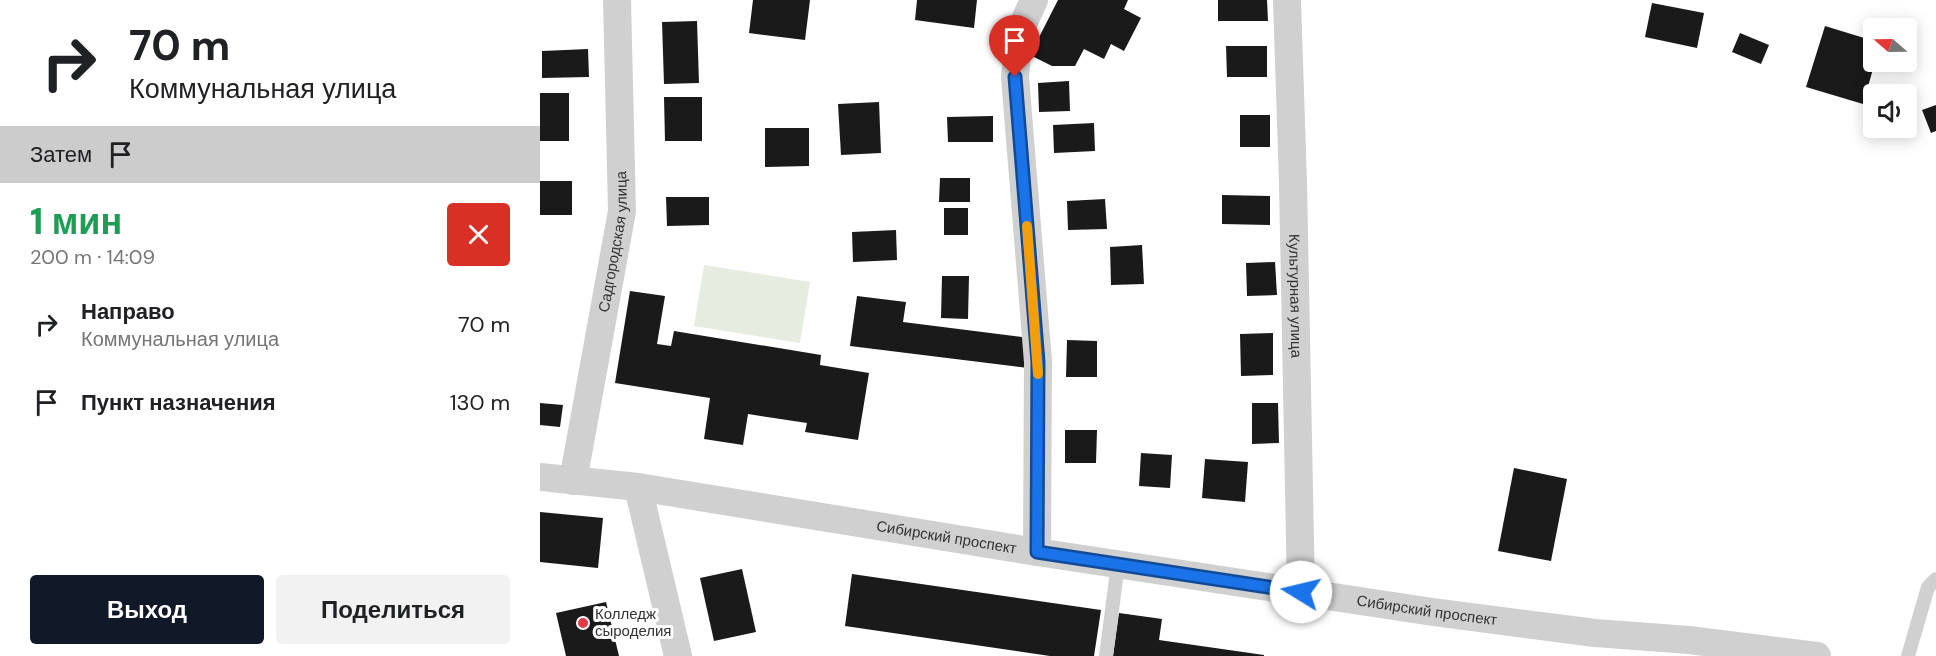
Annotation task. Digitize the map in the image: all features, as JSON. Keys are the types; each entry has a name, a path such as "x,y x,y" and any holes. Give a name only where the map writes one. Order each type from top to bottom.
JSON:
{"street":[{"name":"Садгородская улица","path":"573,480 622,212 616,0"},
{"path":"1034,0 1019,33 1015,77 1038,362 1037,552"},
{"name":"Культурная улица","path":"1287,0 1301,592"},
{"name":"Сибирский проспект","path":"540,477 638,487 1037,552 1433,612 1598,645 1689,640 1817,656"},
{"path":"638,487 678,656"}],"lane":[{"path":"1106,656 1118,564"},
{"path":"1908,656 1928,587 1936,579"}],"shaded area":[{"path":"704,265 810,282 800,343 694,326"}],"building":[{"path":"753,0 810,0 805,40 749,33"},
{"path":"917,0 977,0 974,28 915,20"},
{"path":"1058,0 1128,0 1124,9 1141,18 1124,51 1111,44 1104,59 1084,49 1075,66 1052,66 1030,55"},
{"path":"1218,0 1267,0 1268,21 1218,21"},
{"path":"1652,3 1704,13 1697,48 1645,37"},
{"path":"697,21 699,83 664,84 662,22"},
{"path":"1825,26 1863,38 1863,72 1872,72 1869,84 1863,84 1863,104 1806,87"},
{"path":"1740,33 1769,45 1761,64 1732,52"},
{"path":"1226,46 1267,46 1267,77 1227,77"},
{"path":"588,49 589,77 542,78 542,51"},
{"path":"1069,81 1070,111 1039,112 1038,83"},
{"path":"540,93 569,93 569,141 540,141"},
{"path":"664,97 702,97 702,141 665,141"},
{"path":"879,102 881,153 841,155 838,104"},
{"path":"1936,105 1936,131 1931,133 1922,110"},
{"path":"1240,115 1270,115 1270,147 1240,147"},
{"path":"993,116 993,142 948,142 947,117"},
{"path":"1094,123 1095,151 1054,153 1053,125"},
{"path":"765,128 809,128 809,166 765,167"},
{"path":"940,178 970,178 970,202 939,202"},
{"path":"540,181 572,181 572,215 540,215"},
{"path":"1222,195 1270,196 1270,225 1222,224"},
{"path":"666,197 709,197 709,225 667,226"},
{"path":"1105,199 1107,229 1068,230 1067,201"},
{"path":"944,208 968,208 968,235 944,235"},
{"path":"896,230 897,260 853,262 852,232"},
{"path":"1142,245 1144,284 1111,285 1110,247"},
{"path":"1275,262 1277,295 1247,296 1246,263"},
{"path":"942,276 969,276 968,319 941,318"},
{"path":"630,291 665,296 657,344 671,346 674,331 821,355 820,365 869,373 858,440 805,432 807,423 748,414 743,445 704,439 710,398 615,383"},
{"path":"857,296 906,302 903,322 1030,338 1028,368 850,346"},
{"path":"1273,333 1273,375 1241,376 1240,334"},
{"path":"1067,340 1097,341 1097,377 1066,377"},
{"path":"540,403 563,405 560,427 540,425"},
{"path":"1252,403 1278,403 1279,443 1252,444"},
{"path":"1065,430 1097,430 1096,463 1065,463"},
{"path":"1141,453 1172,455 1170,488 1139,486"},
{"path":"1205,459 1248,462 1245,502 1202,498"},
{"path":"1514,468 1567,479 1551,561 1498,551"},
{"path":"540,512 603,518 598,568 540,562"},
{"path":"742,569 756,632 714,641 700,578"},
{"path":"852,574 1101,610 1094,656 1050,656 845,626"},
{"path":"606,602 619,656 566,656 556,613"},
{"path":"1119,613 1162,619 1159,640 1264,656 1113,656"}],"slow traffic":[{"path":"1027,226 1038,374"}],"place":[{"name":"Колледж сыроделия","path":"583,623"}],"route":[{"path":"1015,77 1038,362 1037,552 1301,592"}]}
